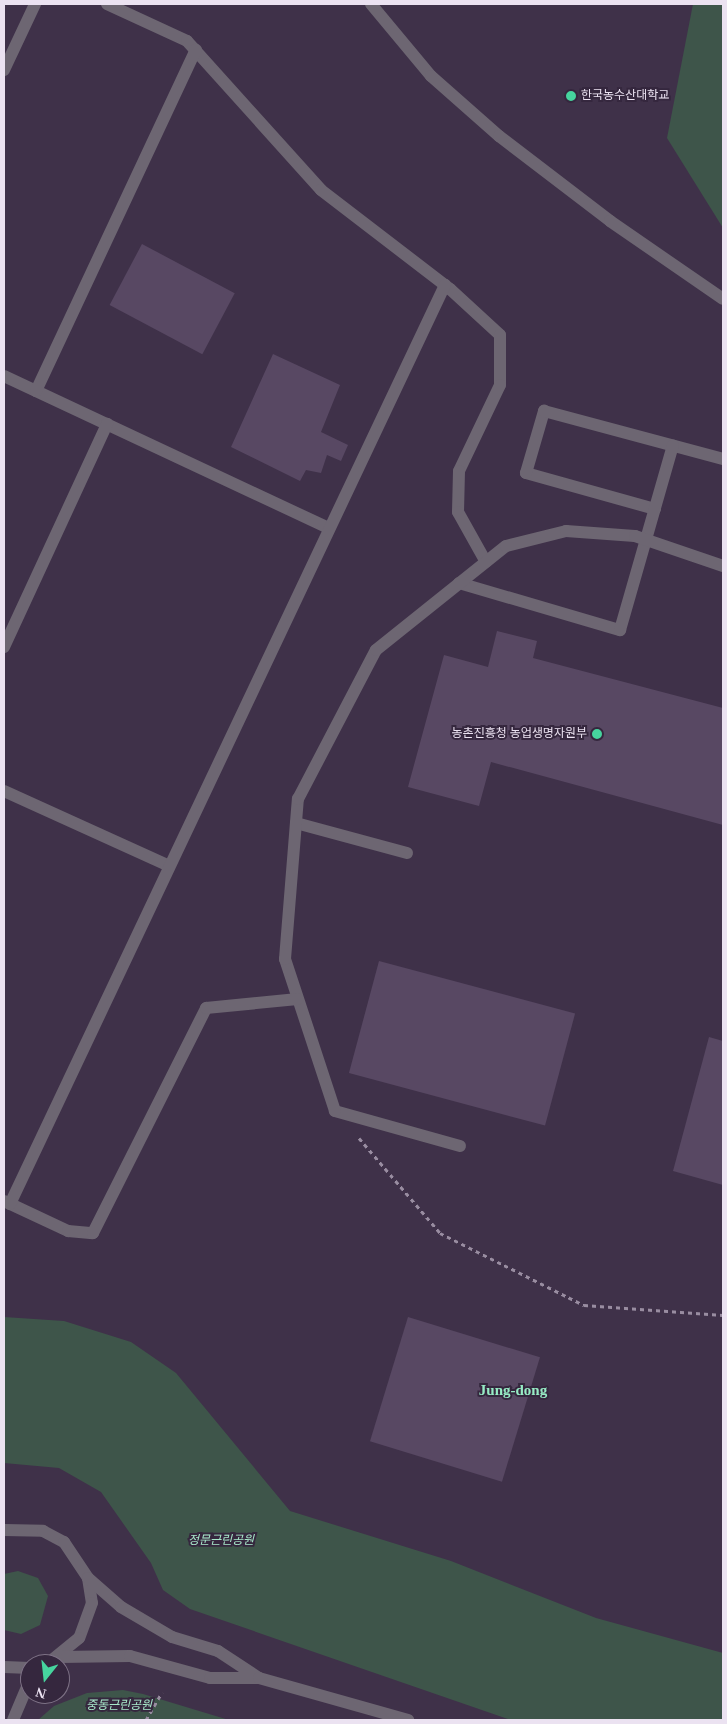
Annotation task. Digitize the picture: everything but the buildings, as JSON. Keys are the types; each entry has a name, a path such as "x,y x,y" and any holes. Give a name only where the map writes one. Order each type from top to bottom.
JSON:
{"street":[{"path":"4,70 35,4"},
{"path":"107,4 187,41 321,190 445,285 500,335 500,385 459,471 458,512 486,562"},
{"path":"371,4 432,76 499,136 610,221 723,299"},
{"path":"36,391 196,50"},
{"path":"298,999 206,1008 93,1233 68,1231 7,1203 445,285"},
{"path":"4,376 330,528"},
{"path":"655,509 526,473 544,411 723,458"},
{"path":"4,647 107,424"},
{"path":"459,583 620,630 673,445"},
{"path":"460,1146 335,1111 285,958 298,799 376,650 506,546 566,531 646,539 723,566"},
{"path":"4,791 169,866"},
{"path":"296,823 407,853"},
{"path":"4,1530 43,1531 64,1542 88,1578 121,1607 172,1637 218,1652 259,1678"},
{"path":"63,1654 79,1638 92,1603 88,1578"},
{"path":"70,1657 130,1656 210,1678 259,1678 408,1720"},
{"path":"4,1667 20,1668"},
{"path":"13,1720 20,1704"}],"path":[{"path":"335,1111 440,1233 584,1305 723,1315"},
{"path":"146,1720 162,1692"}],"green space":[{"path":"693,4 723,4 723,228 667,138"},
{"name":"정문근린공원","path":"4,1317 64,1321 131,1342 176,1373 290,1511 451,1561 596,1618 723,1653 723,1720 511,1720 190,1609 163,1590 151,1563 101,1492 59,1468 4,1463"},
{"path":"18,1571 38,1578 48,1596 40,1625 21,1634 4,1630 4,1574"},
{"name":"중동근린공원","path":"123,1690 143,1694 229,1720 38,1720 54,1706 70,1704 70,1700 87,1693"}],"place":[{"name":"한국농수산대학교","path":"571,96"},
{"name":"농촌진흥청 농업생명자원부","path":"597,734"}],"district":[{"name":"Jung-dong","path":"513,1391"}]}
